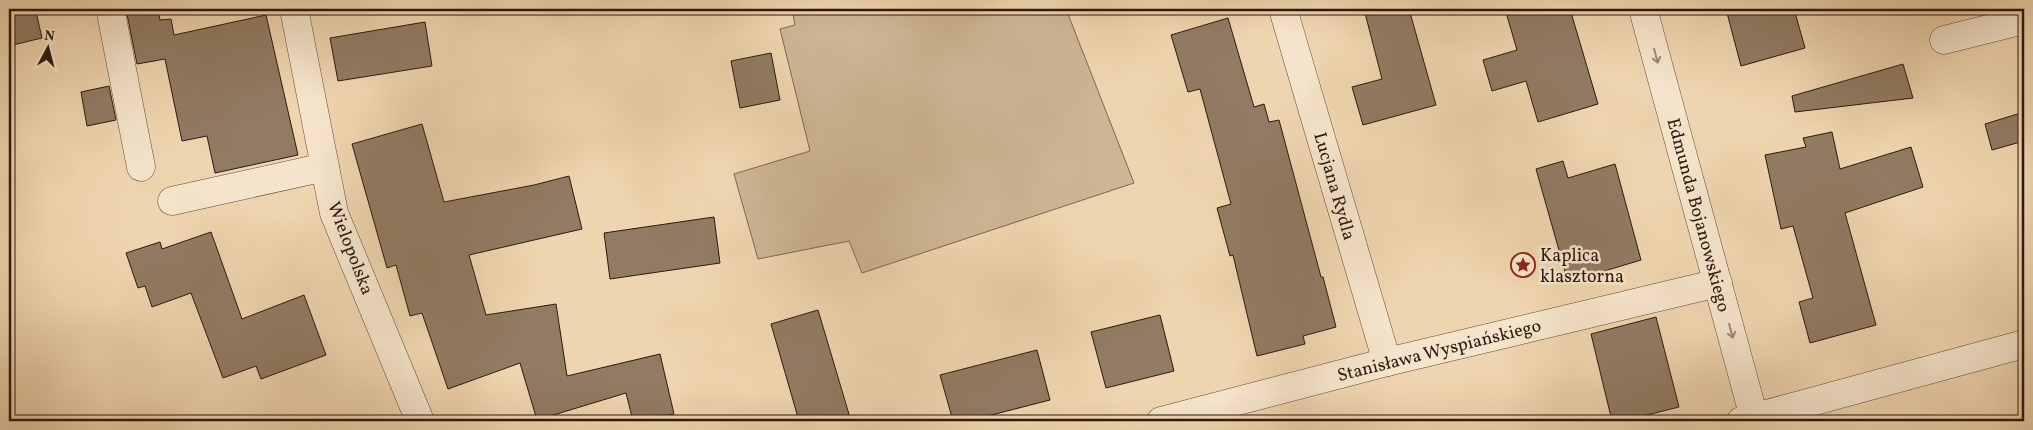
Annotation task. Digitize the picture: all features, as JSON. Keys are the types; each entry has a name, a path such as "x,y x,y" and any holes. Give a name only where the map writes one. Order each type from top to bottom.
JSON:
{"street":[{"name":"Wielopolska","path":"294,9 334,213 420,421"},
{"name":"Lucjana Rydla","path":"1282,9 1386,362"},
{"name":"Edmunda Bojanowskiego","path":"1643,9 1718,283 1750,420"},
{"path":"111,13 141,167"},
{"path":"1944,40 2024,20"},
{"path":"172,201 304,173 325,166"},
{"name":"Stanisława Wyspiańskiego","path":"1161,421 1386,362 1718,283"},
{"path":"1750,420 2024,344"}],"shaded area":[{"path":"792,9 1066,9 1134,183 862,273 849,241 758,259 734,174 810,151 780,29 795,25"}],"building":[{"path":"9,9 33,9 33,12 36,12 42,38 9,46"},
{"path":"126,9 158,9 160,20 171,19 174,35 266,15 298,155 215,173 207,136 182,141 165,59 137,64"},
{"path":"1364,9 1409,9 1436,105 1363,125 1352,87 1382,79"},
{"path":"1505,9 1570,9 1598,104 1538,122 1526,81 1492,91 1483,60 1517,50"},
{"path":"1726,9 1794,9 1805,48 1741,66"},
{"path":"1228,18 1254,107 1264,104 1269,122 1279,120 1336,327 1303,336 1305,344 1257,356 1233,255 1230,256 1217,208 1231,204 1200,89 1188,92 1171,35"},
{"path":"425,22 432,66 338,81 330,38"},
{"path":"771,53 780,100 740,108 731,61"},
{"path":"1903,64 1913,98 1795,112 1792,96"},
{"path":"109,86 116,120 87,126 81,92"},
{"path":"2024,112 2024,141 1992,150 1985,124"},
{"path":"422,124 444,202 534,185 569,176 582,229 469,255 486,315 556,304 567,376 660,354 674,414 644,421 633,421 626,393 537,420 520,363 448,389 422,313 410,316 396,265 387,268 352,144"},
{"path":"1832,132 1840,169 1911,147 1923,187 1845,213 1876,325 1810,343 1799,302 1813,298 1793,226 1781,229 1765,155 1806,147 1803,138"},
{"path":"1563,161 1568,178 1615,164 1641,260 1568,282 1536,169"},
{"path":"714,217 720,263 610,279 604,233"},
{"path":"211,232 242,319 304,295 326,355 261,379 256,366 223,378 191,293 152,307 145,286 138,288 126,253 160,242 162,249"},
{"path":"818,310 851,421 799,421 771,324"},
{"path":"1160,315 1174,371 1106,388 1091,332"},
{"path":"1656,317 1679,407 1623,421 1612,421 1591,334"},
{"path":"1037,350 1050,400 968,421 953,421 940,375"}],"place":[{"name":"Kaplica klasztorna","path":"1523,265"}]}
